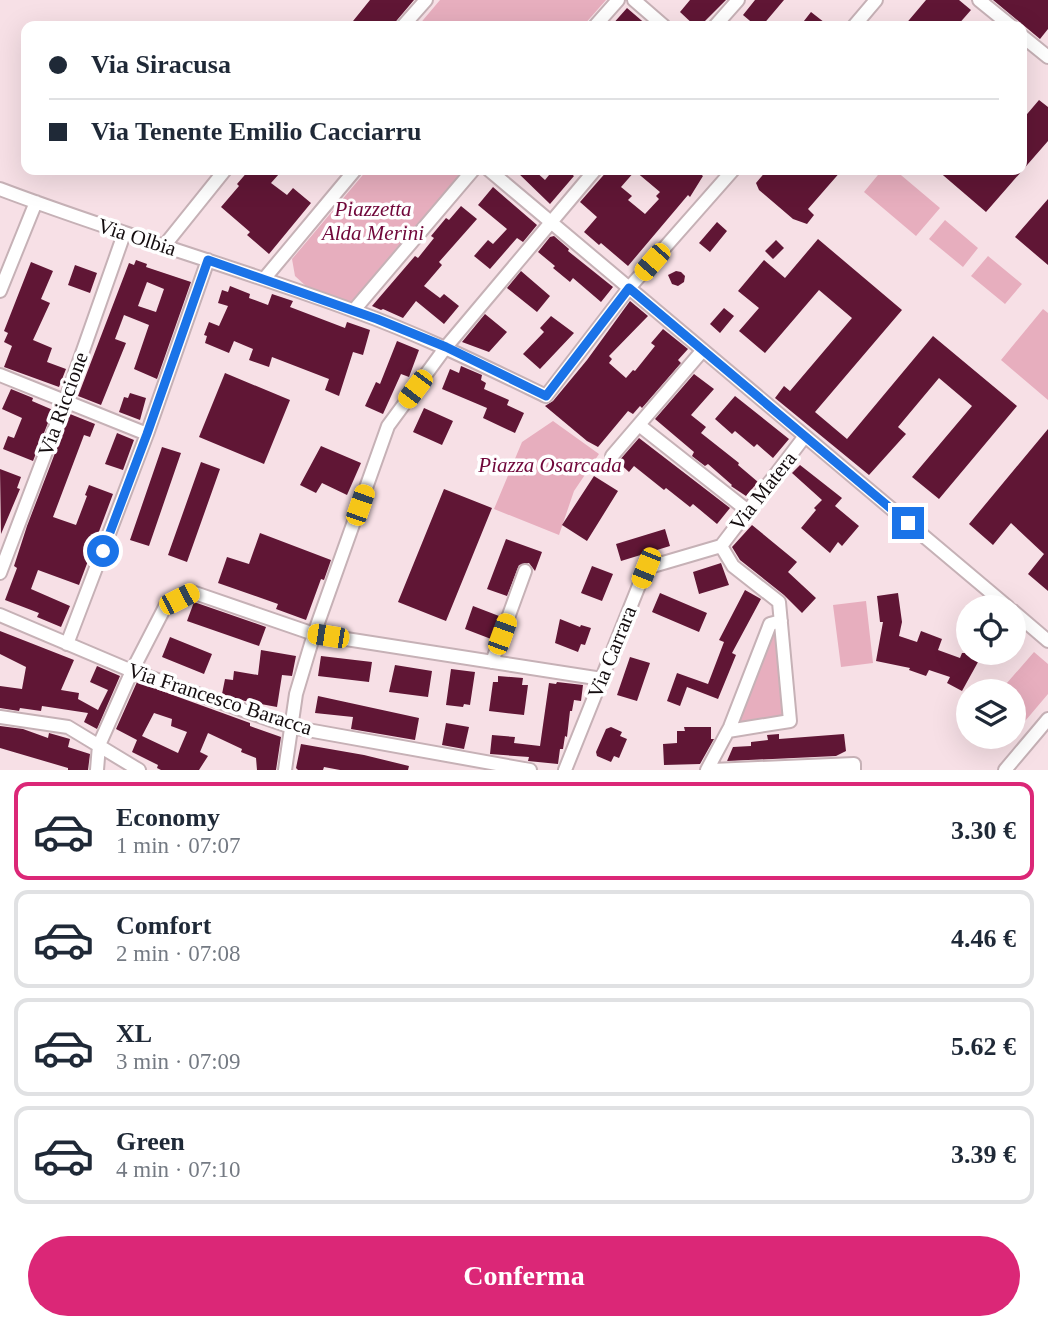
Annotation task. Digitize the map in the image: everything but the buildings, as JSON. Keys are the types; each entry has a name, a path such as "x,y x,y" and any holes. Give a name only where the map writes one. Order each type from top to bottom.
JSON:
{"street":[{"path":"407,21 426,0"},
{"path":"599,21 618,0"},
{"path":"634,0 658,21"},
{"path":"719,21 737,0"},
{"path":"859,21 876,0"},
{"path":"980,0 1005,21"},
{"path":"1027,40 1048,57"},
{"path":"164,246 221,175"},
{"path":"264,279 351,175"},
{"path":"354,310 469,175"},
{"path":"495,175 994,595"},
{"path":"285,770 296,694 314,634 388,426 446,347 591,175"},
{"path":"629,288 729,175"},
{"name":"Via Olbia","path":"0,189 124,234 354,310 446,347 546,396 629,288"},
{"path":"0,291 36,202"},
{"name":"Via Riccione","path":"0,573 66,399 124,234"},
{"path":"67,644 147,434 208,260"},
{"path":"612,456 703,350"},
{"path":"0,375 66,399 147,434"},
{"path":"639,425 748,511"},
{"name":"Via Matera","path":"721,545 805,436"},
{"path":"721,545 733,566 779,602 790,721 728,731"},
{"name":"Via Carrara","path":"565,770 646,568 721,545"},
{"path":"492,662 525,570"},
{"path":"97,770 99,745 132,671 166,605 192,592 314,634 602,679"},
{"name":"Via Francesco Baracca","path":"0,615 132,671 291,727 530,770"},
{"path":"780,621 770,624 728,731 709,770 854,764 854,770"},
{"path":"1026,622 1048,641"},
{"path":"0,717 68,727 99,745 120,765 139,770"},
{"path":"1005,770 1048,719"}],"green space":[{"path":"440,0 606,0 587,21 422,21"},
{"name":"Piazzetta Alda Merini","path":"363,175 461,175 351,303 307,287 295,276 292,259"},
{"path":"878,175 901,175 940,208 916,236 864,192"},
{"path":"945,220 978,248 963,267 929,239"},
{"path":"988,256 1022,284 1005,304 971,276"},
{"path":"1043,309 1048,313 1048,400 1001,360"},
{"name":"Piazza Osarcada","path":"553,421 599,454 574,491 559,535 494,509 522,442"},
{"path":"866,601 873,663 841,667 833,605"},
{"path":"778,628 784,719 732,727 770,629"},
{"path":"1034,652 1048,664 1048,694 1026,720 1026,679 1010,679 1023,665 1026,665"}],"route":[{"path":"103,551 208,260 377,319 446,347 546,396 629,288 908,523"}]}
